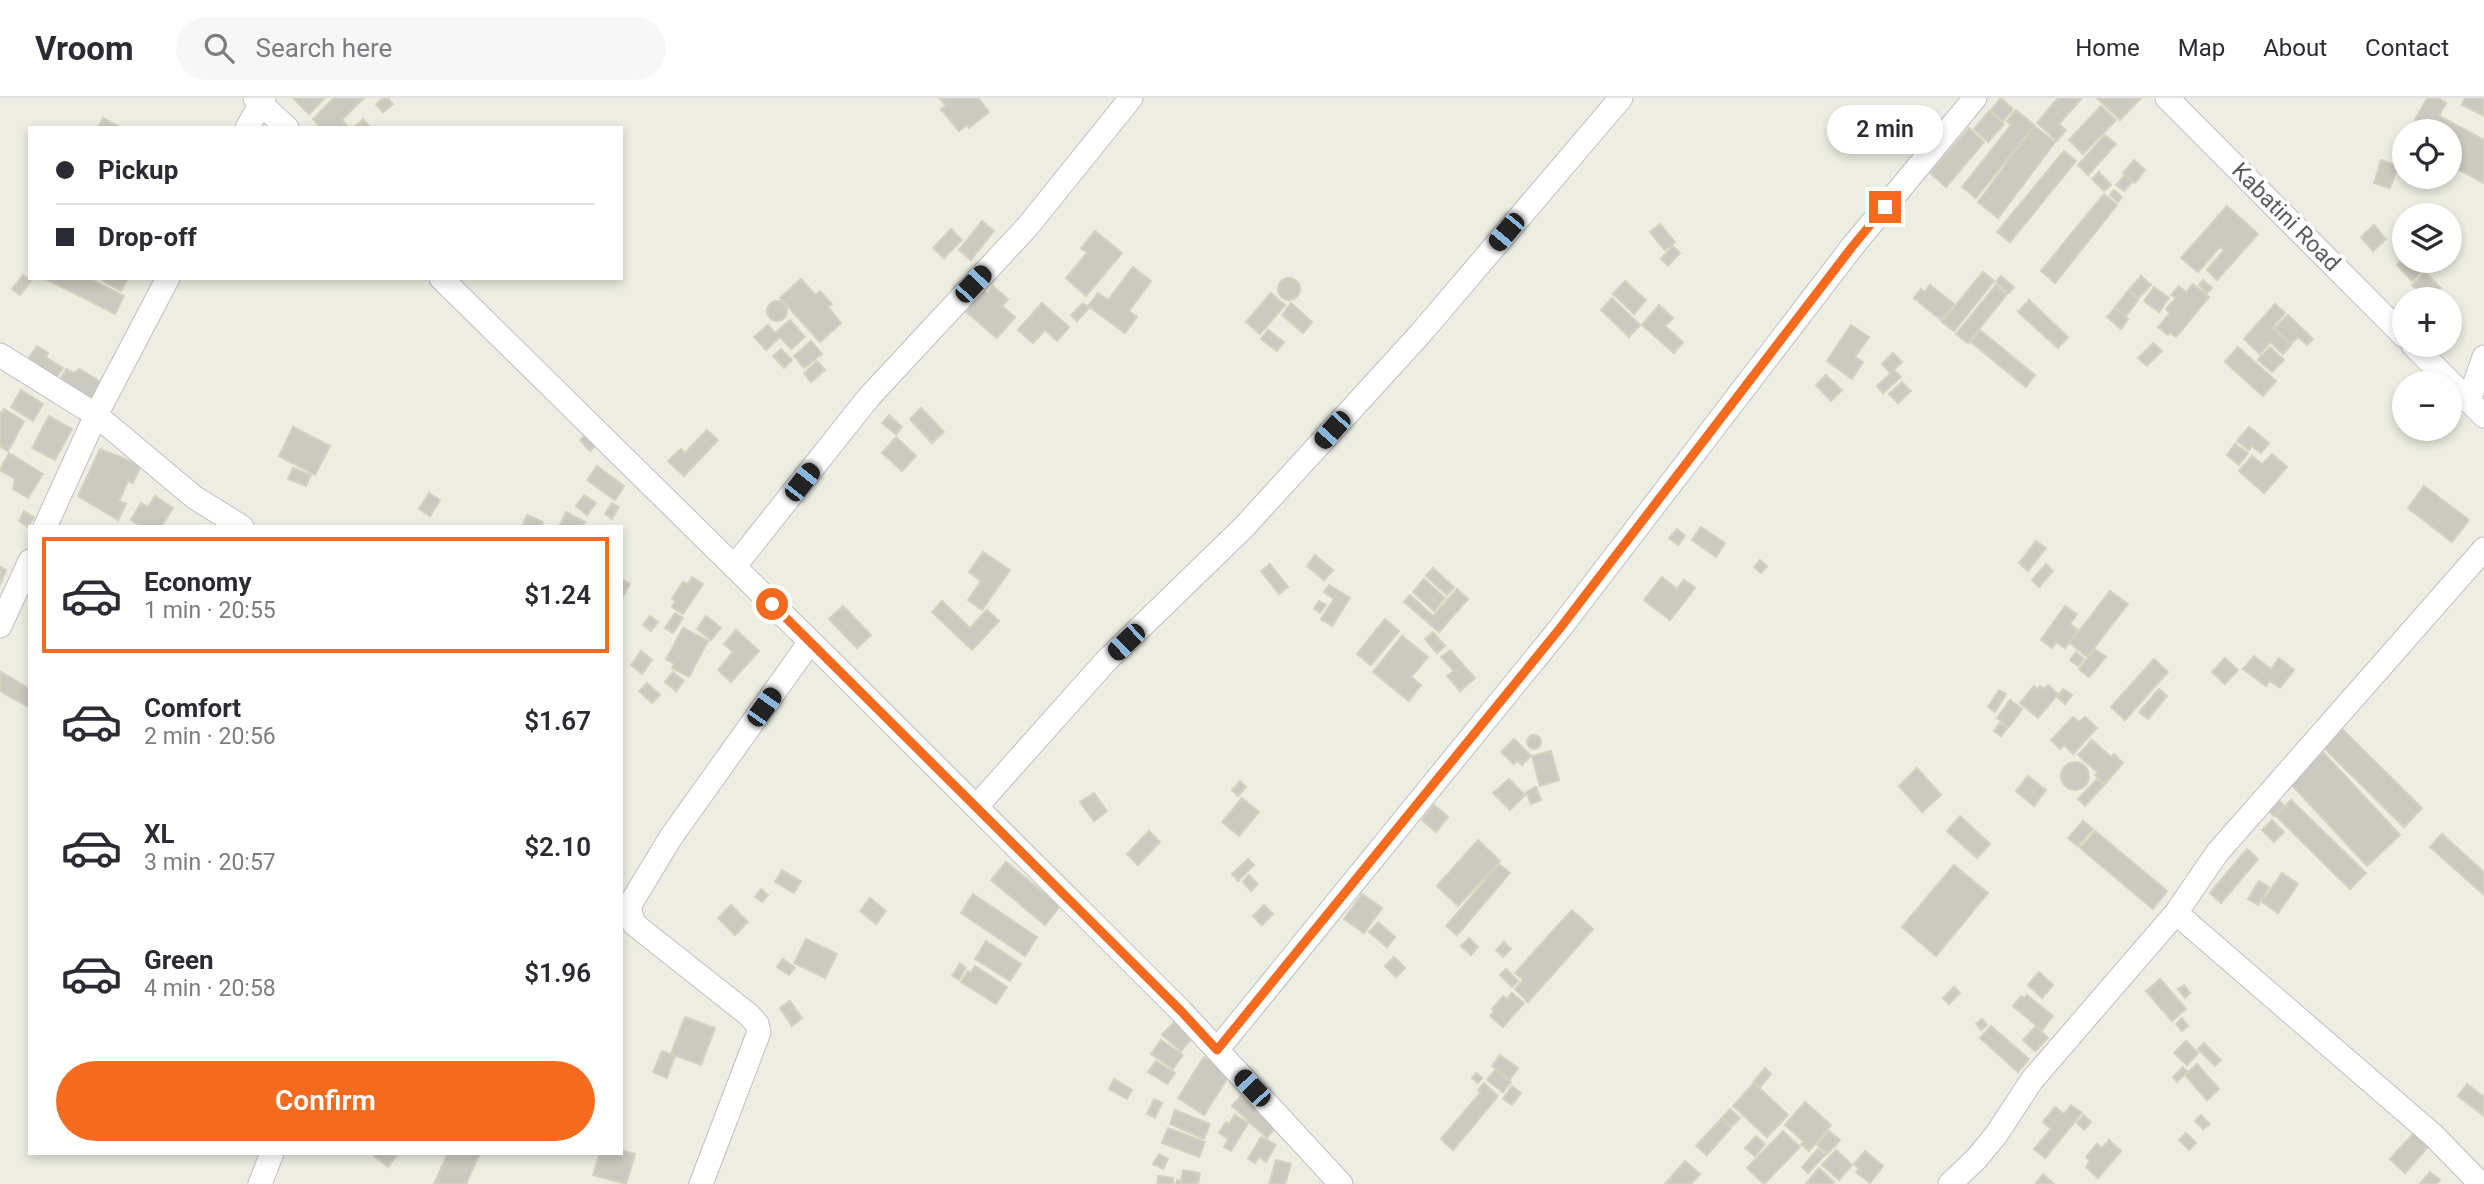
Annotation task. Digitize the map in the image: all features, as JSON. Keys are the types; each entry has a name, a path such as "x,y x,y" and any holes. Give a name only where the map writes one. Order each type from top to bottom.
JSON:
{"street":[{"path":"734,567 869,397 1028,226 1131,98"},
{"path":"976,807 1106,661 1253,517 1420,333 1621,98"},
{"path":"1217,1050 1561,627 1852,247 1975,98"},
{"name":"Kabatini Road","path":"2167,98 2392,324"},
{"path":"248,126 259,99 285,126"},
{"path":"46,525 96,415 166,280"},
{"path":"443,280 976,807 1217,1050 1341,1184"},
{"path":"0,355 96,415 194,497 239,525"},
{"path":"2476,408 2484,356"},
{"path":"2425,357 2476,408"},
{"path":"1950,1184 1990,1143 2032,1080 2176,913 2217,853 2484,549"},
{"path":"0,626 28,565"},
{"path":"701,1184 759,1032 757,1024 749,1015 634,924 630,912 631,903 671,837 810,642"},
{"path":"2176,913 2433,1135 2482,1184"},
{"path":"261,1184 271,1155"}],"building":[{"path":"293,98 325,98 309,114"},
{"path":"334,98 364,98 342,120 347,126 319,126 313,119"},
{"path":"383,98 388,98 393,104 383,112 376,104"},
{"path":"939,98 978,98 989,112 969,128 967,125 959,131 941,109 946,106"},
{"path":"2001,98 2013,109 2003,121 1991,110"},
{"path":"2058,98 2082,98 2059,124 2066,130 2057,141 2037,123"},
{"path":"2097,98 2141,98 2120,120"},
{"path":"2427,98 2438,98 2446,103 2439,116 2445,119 2416,119"},
{"path":"2465,98 2484,98 2484,116 2462,105"},
{"path":"2101,106 2116,120 2083,154 2069,140"},
{"path":"2016,110 2034,125 1976,198 1962,187 2011,125 2007,121"},
{"path":"1989,111 2004,124 1988,142 1974,129"},
{"path":"103,118 118,126 99,126"},
{"path":"363,119 369,126 356,126"},
{"path":"2034,126 2055,142 1998,218 1978,202"},
{"path":"1969,128 1984,142 1946,187 1930,173"},
{"path":"2462,128 2484,140 2484,183 2462,171"},
{"path":"2105,135 2116,144 2088,175 2078,165"},
{"path":"2064,151 2076,161 2010,242 1997,232"},
{"path":"2134,160 2145,170 2135,183 2123,173"},
{"path":"2381,160 2392,164 2390,188 2374,183"},
{"path":"2099,172 2111,185 2104,191 2092,179"},
{"path":"2125,175 2132,182 2124,191 2116,185"},
{"path":"2114,190 2122,197 2118,202 2110,195"},
{"path":"2104,194 2117,205 2055,283 2041,271"},
{"path":"2227,206 2258,234 2217,280 2207,270 2224,250 2220,247 2198,272 2181,258"},
{"path":"982,221 994,231 971,260 959,250"},
{"path":"1660,224 1675,242 1665,250 1650,232"},
{"path":"2374,225 2386,239 2373,251 2361,237"},
{"path":"951,229 962,240 944,258 933,248"},
{"path":"1095,231 1122,253 1086,296 1066,278 1087,253 1081,248"},
{"path":"1673,246 1680,253 1668,266 1661,259"},
{"path":"1133,267 1151,281 1129,311 1137,317 1125,333 1088,306 1098,293 1108,300"},
{"path":"1983,272 1994,281 1954,331 1942,322"},
{"path":"2404,273 2420,273 2412,281"},
{"path":"2426,273 2440,287 2414,287 2412,285"},
{"path":"23,275 31,281 20,295 12,289"},
{"path":"2001,276 2014,287 2009,293 1996,282"},
{"path":"2141,276 2151,285 2139,298 2129,290"},
{"path":"1289,278 1297,281 1300,289 1297,297 1289,300 1281,297 1278,289 1281,281"},
{"path":"801,279 815,295 820,291 832,304 828,307 841,323 820,342 780,298"},
{"path":"48,280 92,280 124,296 115,314"},
{"path":"104,280 127,280 121,291"},
{"path":"2203,280 2212,288 2207,293 2199,285"},
{"path":"1625,281 1646,300 1634,314 1613,294"},
{"path":"2193,284 2209,297 2176,337 2170,333 2168,335 2158,327 2170,313 2166,309 2176,298 2171,295 2179,286 2186,292"},
{"path":"1930,285 1954,304 1941,320 1914,298 1921,289 1925,292"},
{"path":"1996,285 2007,294 1968,343 1956,334"},
{"path":"993,286 1008,299 1002,306 1015,317 997,338 962,308 979,287 987,294"},
{"path":"2154,287 2169,298 2159,312 2144,301"},
{"path":"2128,291 2138,300 2126,316 2115,307"},
{"path":"1271,293 1285,305 1260,334 1246,322"},
{"path":"1612,298 1640,325 1629,337 1601,310"},
{"path":"2029,300 2068,337 2058,348 2018,312"},
{"path":"773,301 781,301 787,311 781,321 773,321 767,315 767,307"},
{"path":"1042,303 1069,327 1057,341 1045,330 1033,343 1018,330"},
{"path":"1083,303 1089,308 1077,321 1071,315"},
{"path":"1291,303 1312,322 1303,333 1282,315"},
{"path":"2275,304 2285,313 2272,328 2291,345 2283,354 2270,342 2260,354 2244,339"},
{"path":"1659,305 1673,318 1665,326 1683,342 1674,353 1642,325"},
{"path":"2115,308 2128,319 2121,329 2107,317"},
{"path":"2288,315 2313,339 2307,345 2298,337 2291,344 2275,328"},
{"path":"790,320 805,337 791,349 780,337 766,350 754,337 768,325 775,333"},
{"path":"1851,325 1869,337 1855,357 1863,362 1852,379 1827,361"},
{"path":"1268,330 1284,342 1277,351 1261,339"},
{"path":"1980,330 2035,375 2026,387 1971,342"},
{"path":"811,341 822,354 804,368 794,356"},
{"path":"2153,343 2162,351 2147,366 2138,358"},
{"path":"37,346 48,353 46,357 63,368 55,379 27,361"},
{"path":"2238,347 2276,381 2263,396 2225,362"},
{"path":"2270,347 2284,360 2272,372 2258,360"},
{"path":"781,349 792,360 784,368 773,356"},
{"path":"1893,353 1902,362 1894,370 1901,377 1883,393 1877,386 1891,373 1882,364"},
{"path":"817,361 825,370 811,382 804,373"},
{"path":"66,369 74,373 79,369 101,382 90,402 60,380"},
{"path":"1826,375 1842,390 1831,401 1816,385"},
{"path":"1902,382 1911,391 1898,403 1889,394"},
{"path":"21,390 43,404 33,421 11,407"},
{"path":"921,408 944,432 932,443 910,419"},
{"path":"4,409 24,421 8,451 0,446 0,412"},
{"path":"889,415 902,427 896,434 882,423"},
{"path":"49,416 72,429 55,460 32,448"},
{"path":"293,427 330,446 315,475 279,456"},
{"path":"2249,427 2269,443 2261,453 2252,446 2249,450 2237,441"},
{"path":"707,430 718,440 684,476 668,461 681,449 685,453"},
{"path":"587,434 596,445 590,451 580,440"},
{"path":"896,437 916,456 902,471 882,453"},
{"path":"2235,444 2248,453 2239,465 2227,455"},
{"path":"100,449 141,465 133,483 128,481 119,501 126,504 118,520 78,496"},
{"path":"9,453 43,474 28,498 13,489 15,479 0,470"},
{"path":"2272,454 2287,467 2264,493 2239,471 2252,456 2262,464"},
{"path":"597,466 624,486 615,500 587,480"},
{"path":"293,468 311,475 306,486 288,479"},
{"path":"2424,486 2469,520 2452,542 2408,508"},
{"path":"429,493 440,500 430,516 419,509"},
{"path":"584,495 596,503 587,515 576,506"},
{"path":"155,496 173,508 162,525 139,525 131,520 141,503 148,507"},
{"path":"612,503 619,507 612,519 605,514"},
{"path":"24,511 34,517 28,527 19,521"},
{"path":"566,512 585,522 583,525 560,525"},
{"path":"527,515 543,522 542,525 523,525"},
{"path":"1701,527 1725,543 1716,557 1692,540"},
{"path":"1677,529 1685,536 1678,545 1669,538"},
{"path":"2036,541 2046,548 2028,571 2019,563"},
{"path":"983,552 1010,570 982,610 968,600 981,581 969,572"},
{"path":"1315,555 1333,570 1324,580 1307,566"},
{"path":"1760,560 1767,566 1761,573 1754,567"},
{"path":"1270,564 1288,587 1279,594 1261,571"},
{"path":"2046,564 2053,571 2039,587 2032,580"},
{"path":"0,567 6,570 0,585"},
{"path":"1433,568 1454,587 1447,595 1426,576"},
{"path":"692,577 703,584 683,614 672,607 675,601 672,599 683,582 688,584"},
{"path":"1662,577 1677,589 1684,580 1695,588 1670,620 1644,600"},
{"path":"1424,579 1445,598 1434,611 1413,592"},
{"path":"623,580 630,584 623,596"},
{"path":"1329,585 1350,598 1332,626 1321,619 1334,599 1324,592"},
{"path":"1457,589 1468,599 1439,632 1404,602 1410,595 1433,616"},
{"path":"2110,591 2128,604 2087,657 2070,643"},
{"path":"942,601 970,628 987,610 999,621 972,650 932,612"},
{"path":"1319,601 1326,605 1320,613 1314,609"},
{"path":"843,606 871,635 857,648 829,619"},
{"path":"2065,606 2077,614 2070,624 2078,630 2065,648 2056,642 2052,648 2041,640"},
{"path":"675,613 683,618 673,633 665,628"},
{"path":"650,616 658,622 651,631 643,625"},
{"path":"706,616 721,628 711,640 697,629"},
{"path":"1385,619 1399,631 1371,665 1357,654"},
{"path":"683,628 708,641 689,677 672,668 674,664 666,659"},
{"path":"736,630 759,651 731,682 718,670 733,652 724,644"},
{"path":"1433,632 1445,646 1437,653 1425,639"},
{"path":"1402,636 1428,657 1411,677 1421,685 1409,701 1373,672"},
{"path":"2095,649 2106,657 2089,677 2079,669"},
{"path":"1450,650 1475,678 1460,691 1447,676 1454,671 1441,657"},
{"path":"641,651 652,660 642,674 631,665"},
{"path":"2076,652 2084,659 2078,666 2070,660"},
{"path":"2254,656 2271,669 2279,658 2294,670 2280,688 2270,681 2266,686 2243,669"},
{"path":"2225,658 2238,670 2225,684 2212,672"},
{"path":"2154,659 2168,672 2125,720 2111,707"},
{"path":"1,672 28,688 28,707 0,691"},
{"path":"673,672 684,681 676,691 665,682"},
{"path":"647,683 660,695 652,703 639,691"},
{"path":"2048,685 2058,694 2038,718 2020,703 2034,686 2037,690 2040,686 2044,689"},
{"path":"2063,689 2072,695 2065,704 2057,697"},
{"path":"2159,689 2167,696 2148,719 2139,712"},
{"path":"1999,690 2006,694 1995,712 1988,707"},
{"path":"2010,700 2022,709 2009,727 1997,718"},
{"path":"2073,717 2079,722 2085,717 2097,728 2073,754 2064,745 2060,749 2051,740"},
{"path":"2000,723 2007,728 2001,736 1994,731"},
{"path":"2342,729 2422,808 2404,827 2324,748"},
{"path":"1534,735 1539,737 1539,747 1534,749 1529,747 1527,742 1529,737"},
{"path":"1514,739 1531,756 1522,765 1517,760 1514,764 1501,752"},
{"path":"2092,740 2111,757 2114,754 2123,763 2105,784 2095,775 2098,773 2078,755"},
{"path":"1551,751 1559,780 1540,786 1532,756"},
{"path":"2323,752 2400,835 2367,866 2290,783"},
{"path":"2075,762 2085,766 2089,776 2085,786 2075,790 2065,786 2061,776 2065,766"},
{"path":"1917,768 1941,795 1922,812 1899,786"},
{"path":"2028,776 2046,790 2034,806 2016,791"},
{"path":"1509,779 1525,795 1510,810 1493,793"},
{"path":"2097,779 2104,785 2085,806 2078,799"},
{"path":"1240,781 1246,787 1238,796 1232,790"},
{"path":"1536,787 1541,800 1531,804 1526,792"},
{"path":"1094,793 1107,811 1094,821 1080,802"},
{"path":"1242,798 1259,812 1239,836 1222,822"},
{"path":"2277,799 2284,805 2274,816 2268,810"},
{"path":"2291,800 2366,873 2350,889 2276,816"},
{"path":"1434,805 1448,817 1436,832 1422,820"},
{"path":"1960,816 1990,844 1977,858 1947,831"},
{"path":"2272,820 2284,832 2274,842 2262,830"},
{"path":"2083,821 2093,829 2078,846 2068,838"},
{"path":"1149,831 1160,842 1138,865 1127,854"},
{"path":"2095,831 2167,891 2153,909 2080,848"},
{"path":"2442,834 2484,872 2484,895 2430,847"},
{"path":"1478,840 1500,861 1458,906 1437,886"},
{"path":"2247,849 2258,859 2221,903 2210,893"},
{"path":"1248,859 1254,865 1238,881 1232,874"},
{"path":"1006,862 1060,906 1045,925 991,880"},
{"path":"1499,864 1510,873 1457,935 1446,926"},
{"path":"1954,865 1988,893 1936,956 1902,927"},
{"path":"782,870 801,881 794,893 775,882"},
{"path":"2282,873 2298,884 2278,913 2262,902"},
{"path":"1249,875 1258,884 1251,891 1243,882"},
{"path":"2259,881 2269,887 2258,905 2248,899"},
{"path":"761,889 768,895 762,902 755,897"},
{"path":"973,894 1037,937 1025,956 961,913"},
{"path":"1362,894 1382,908 1364,933 1344,919"},
{"path":"870,898 886,911 876,924 860,911"},
{"path":"731,905 748,922 735,935 718,918"},
{"path":"1264,905 1273,914 1262,925 1253,916"},
{"path":"1572,910 1593,929 1528,1002 1515,989 1523,980 1515,973"},
{"path":"1378,922 1395,937 1387,947 1369,932"},
{"path":"1469,938 1478,947 1471,955 1461,946"},
{"path":"806,939 837,954 825,978 794,963"},
{"path":"986,941 1021,964 1010,981 975,959"},
{"path":"1504,942 1511,949 1503,957 1496,950"},
{"path":"1394,957 1405,968 1396,977 1385,966"},
{"path":"783,959 795,968 789,975 777,967"},
{"path":"960,963 966,968 959,980 952,976"},
{"path":"975,966 1007,987 996,1004 961,982"},
{"path":"1506,969 1518,981 1512,987 1500,975"},
{"path":"2039,972 2053,985 2042,998 2028,985"},
{"path":"2160,979 2186,1009 2172,1021 2146,991"},
{"path":"2184,985 2190,993 2185,998 2178,989"},
{"path":"1954,987 1960,993 1949,1004 1943,998"},
{"path":"1512,993 1524,1003 1503,1027 1490,1016 1494,1011 1492,1009 1503,996 1507,999"},
{"path":"2027,995 2053,1016 2042,1030 2013,1006 2021,996 2024,998"},
{"path":"790,1001 802,1018 792,1026 780,1008"},
{"path":"685,1017 715,1028 701,1065 671,1054"},
{"path":"2182,1018 2188,1026 2182,1031 2176,1024"},
{"path":"1982,1019 1987,1025 1981,1030 1976,1024"},
{"path":"1174,1022 1192,1038 1181,1051 1162,1035"},
{"path":"1991,1026 2029,1059 2018,1072 1980,1038"},
{"path":"2036,1026 2048,1038 2035,1051 2023,1040"},
{"path":"1161,1040 1183,1055 1173,1069 1151,1054"},
{"path":"2186,1041 2198,1053 2187,1065 2174,1053"},
{"path":"2204,1043 2221,1060 2215,1066 2198,1049"},
{"path":"662,1051 675,1056 667,1078 653,1072"},
{"path":"1500,1055 1518,1068 1510,1079 1492,1066"},
{"path":"1204,1057 1230,1074 1204,1115 1178,1098"},
{"path":"1156,1061 1175,1073 1167,1084 1148,1072"},
{"path":"2197,1064 2219,1089 2207,1100 2185,1075"},
{"path":"2183,1067 2187,1072 2177,1082 2173,1077"},
{"path":"1765,1068 1771,1074 1760,1087 1754,1081"},
{"path":"1495,1070 1511,1082 1503,1092 1487,1080"},
{"path":"1476,1073 1482,1078 1478,1083 1472,1078"},
{"path":"1114,1079 1132,1090 1127,1099 1109,1089"},
{"path":"1484,1083 1498,1096 1453,1150 1441,1139 1481,1092 1478,1090"},
{"path":"1754,1083 1788,1115 1767,1137 1733,1106"},
{"path":"2467,1084 2484,1097 2484,1116 2458,1096"},
{"path":"1512,1086 1521,1093 1512,1105 1503,1099"},
{"path":"1242,1095 1277,1126 1267,1138 1232,1106"},
{"path":"1154,1099 1162,1103 1155,1118 1147,1114"},
{"path":"1805,1102 1831,1125 1809,1151 1801,1144 1804,1142 1785,1125"},
{"path":"2071,1105 2082,1113 2045,1158 2034,1149 2051,1129 2043,1122 2055,1107 2064,1114"},
{"path":"1730,1109 1740,1118 1732,1126 1722,1118"},
{"path":"1175,1110 1210,1124 1204,1139 1170,1124"},
{"path":"1235,1115 1248,1123 1231,1151 1224,1147 1228,1139 1219,1133"},
{"path":"2084,1115 2091,1122 2084,1130 2077,1123"},
{"path":"2201,1115 2210,1124 2203,1129 2195,1121"},
{"path":"1721,1119 1731,1128 1707,1155 1696,1146"},
{"path":"1168,1128 1205,1142 1199,1157 1162,1143"},
{"path":"1783,1131 1800,1147 1764,1184 1747,1168"},
{"path":"1829,1131 1840,1140 1827,1154 1817,1145"},
{"path":"2186,1133 2196,1143 2189,1150 2179,1140"},
{"path":"2414,1133 2429,1146 2405,1173 2390,1159"},
{"path":"1756,1136 1765,1144 1755,1156 1745,1148"},
{"path":"1261,1137 1276,1145 1266,1162 1259,1157 1255,1163 1248,1159"},
{"path":"2109,1140 2121,1151 2098,1178 2086,1167 2090,1161 2086,1157 2097,1144 2102,1148"},
{"path":"1818,1149 1825,1155 1808,1173 1802,1167"},
{"path":"1836,1150 1852,1165 1839,1180 1822,1165"},
{"path":"623,1151 635,1154 626,1184 593,1175 599,1155 623,1155"},
{"path":"1865,1151 1883,1166 1870,1183 1856,1172 1859,1169 1854,1164"},
{"path":"1159,1154 1168,1159 1163,1169 1153,1164"},
{"path":"373,1155 397,1155 388,1167"},
{"path":"447,1155 479,1155 466,1184 434,1184"},
{"path":"1276,1160 1291,1164 1285,1184 1269,1184"},
{"path":"1685,1161 1700,1174 1691,1184 1665,1184"},
{"path":"1819,1168 1834,1182 1806,1184"},
{"path":"1183,1170 1200,1173 1198,1184 1176,1184 1177,1180 1181,1181"},
{"path":"2430,1172 2440,1180 2437,1184 2420,1184"},
{"path":"2043,1174 2054,1184 2037,1184"},
{"path":"1158,1176 1173,1178 1173,1184 1157,1184"}],"route":[{"path":"772,604 1217,1050 1561,627 1885,207"}]}
